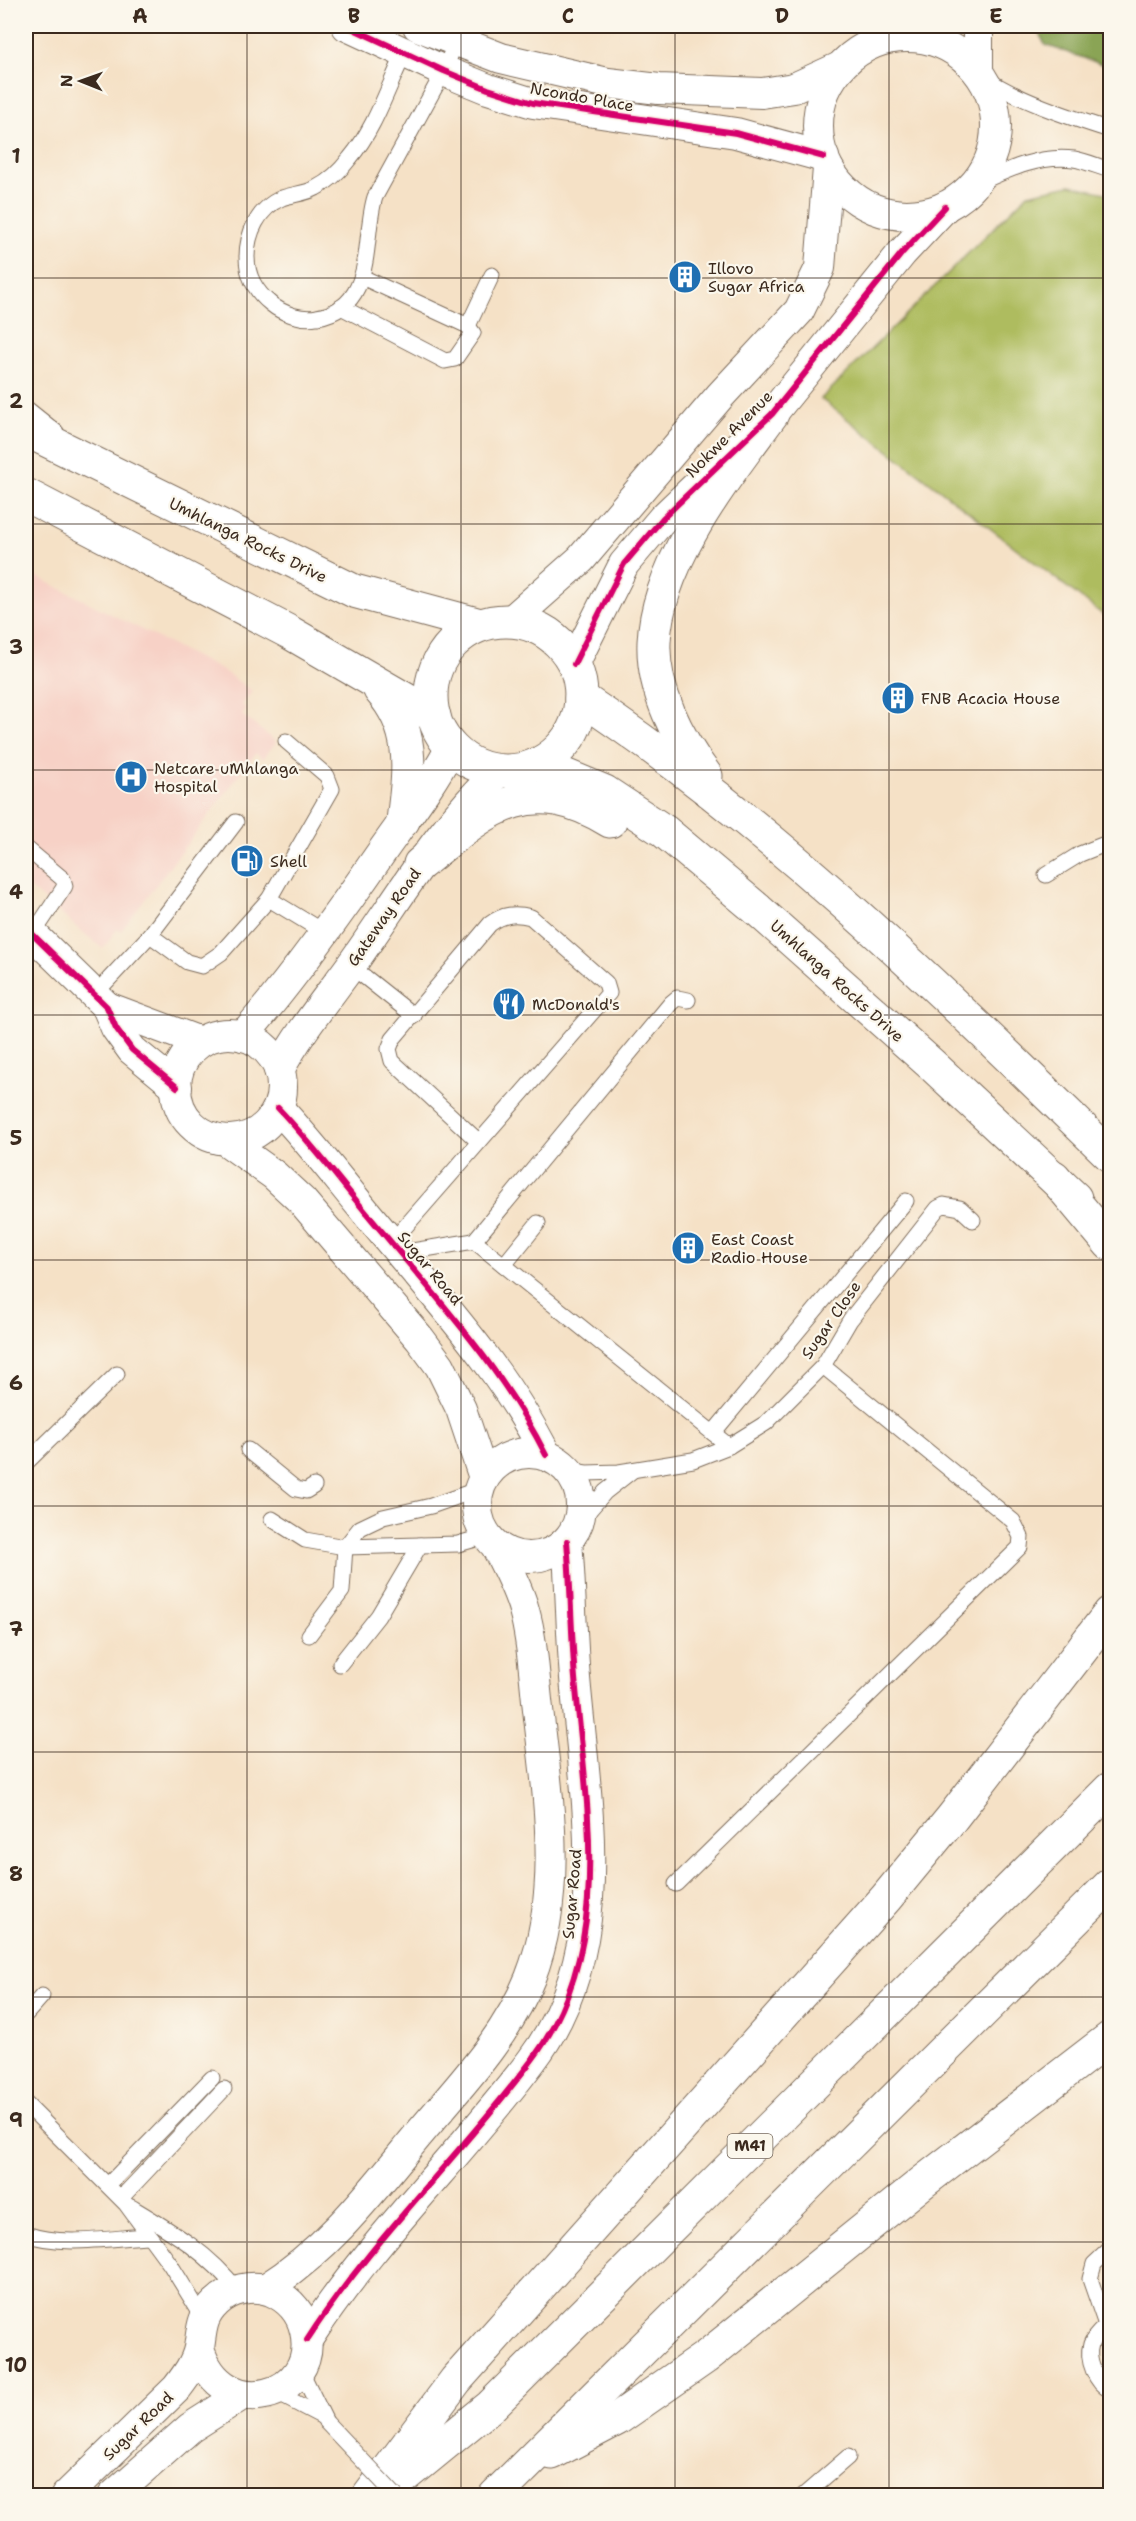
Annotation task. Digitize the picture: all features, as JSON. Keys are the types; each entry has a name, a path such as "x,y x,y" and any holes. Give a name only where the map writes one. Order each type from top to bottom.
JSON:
{"main road":[{"path":"727,804 694,760 675,725 657,677 654,642 665,592 683,548 733,467 772,414"},
{"name":"Umhlanga Rocks Drive","path":"26,430 354,591 480,625"},
{"path":"26,495 289,632 434,716"},
{"path":"512,620 545,631 560,643 574,663 581,698 579,716 569,737 558,751 538,765 519,771 499,771 472,764 451,747 441,734 434,716 431,692 438,664 455,640 480,625 512,620"},
{"path":"373,682 396,710 405,735 408,777 403,821"},
{"path":"581,698 659,751 727,804 862,920 973,1022 1110,1155"},
{"name":"Umhlanga Rocks Drive","path":"538,765 605,792 643,815 758,910 1054,1177 1110,1234"},
{"path":"420,864 460,831 498,807 524,798 547,797 590,808 729,898 758,910"},
{"path":"1054,1177 1110,1244"},
{"path":"1079,1652 1110,1599"},
{"path":"369,2496 456,2380 886,1898 952,1818 1110,1613"},
{"name":"M41","path":"382,2496 491,2406 1110,1789"},
{"path":"495,2496 1110,1885"},
{"path":"522,2468 617,2419 706,2357 923,2182 1110,2038"}],"street":[{"name":"Ncondo Place","path":"347,26 444,71 488,89 533,103 736,133 826,162 850,193 879,211 912,214 945,207 961,197 974,184 987,165 996,131 992,96 979,73 962,55 943,43 922,37 899,36 878,41 794,88 762,93 707,93 608,83 501,58 457,39 418,26"},
{"path":"826,162 818,133 820,110 827,87 879,26"},
{"path":"978,26 979,73"},
{"name":"Nokwe Avenue","path":"512,620 581,559 720,396 799,311 820,268 826,162"},
{"name":"Nokwe Avenue","path":"574,663 624,564 663,518 772,414 902,253 945,207"},
{"path":"243,1036 277,997 325,933 403,821 425,794 451,747"},
{"name":"Gateway Road","path":"279,1070 298,1035 351,966 420,864 472,796 499,771"},
{"path":"29,931 101,1001 124,1041 177,1088"},
{"path":"101,1001 200,1042"},
{"path":"225,1140 238,1139 261,1129 278,1108 282,1089 279,1070 261,1045 243,1036 220,1034 200,1042 180,1067 178,1101 190,1123 206,1134 225,1140 274,1175 302,1201 420,1339 440,1366 461,1409 482,1483 477,1513 492,1542 514,1556 534,1558 558,1550 573,1532 582,1509 580,1495 557,1463 528,1453 511,1456 495,1465 482,1483"},
{"name":"Sugar Road","path":"278,1108 318,1152 465,1330 557,1463"},
{"name":"Sugar Road","path":"307,2340 341,2289 533,2059 559,2013 579,1961 587,1918 590,1840 574,1676 573,1532"},
{"name":"Sugar Road","path":"251,2289 322,2246 486,2055 516,2008 540,1951 551,1891 544,1760 530,1630 518,1591 492,1542"},
{"path":"251,2289 282,2296 295,2307 303,2322 307,2340 306,2355 300,2369 289,2382 275,2392 258,2396 242,2395 226,2389 213,2379 204,2365 199,2349 199,2333 204,2319 218,2301 251,2289"},
{"name":"Sugar Road","path":"66,2496 177,2388 191,2368 199,2349"},
{"name":"Sugar Road","path":"113,2496 190,2428 242,2395"}],"lane":[{"path":"418,26 370,126 351,157 323,184 305,193 282,198 256,220 247,244 249,276 263,298 275,307 298,317 330,314 341,307 357,289 368,255 369,216 375,197 444,71 457,39"},
{"name":"Ncondo Place","path":"979,73 993,84 1071,117 1110,130"},
{"name":"Ncondo Place","path":"974,184 1009,170 1047,159 1075,159 1110,170"},
{"path":"468,326 492,275"},
{"path":"341,307 445,361 455,359 473,333 468,326 362,278"},
{"path":"26,408 99,467"},
{"path":"150,935 187,962 202,966 221,953 269,899 332,789 327,776 286,741"},
{"path":"101,1001 236,822"},
{"path":"1046,874 1080,854 1110,842"},
{"path":"26,848 63,879 65,886 29,931"},
{"path":"269,899 325,933"},
{"path":"396,1248 479,1142 609,993 606,983 531,917 504,915 490,924 391,1043 389,1049 392,1061 479,1142"},
{"path":"351,966 414,1016"},
{"path":"474,1241 671,1003 677,998 688,1000"},
{"path":"713,1433 906,1201"},
{"name":"Sugar Close","path":"557,1463 601,1473 633,1470 693,1460 729,1446 766,1422 824,1366 850,1320 938,1208 950,1205 960,1208 973,1220"},
{"path":"504,1265 538,1223"},
{"path":"396,1248 474,1241 729,1446"},
{"path":"676,1884 1020,1546 1021,1537 1013,1521 824,1366"},
{"path":"26,1462 117,1374"},
{"path":"248,1450 296,1489 306,1491 314,1486"},
{"name":"Sugar Close","path":"573,1532 605,1491 633,1470"},
{"path":"309,1635 342,1591 345,1547 360,1528 370,1522 431,1506 482,1483"},
{"path":"272,1519 305,1540 345,1547 492,1542"},
{"path":"340,1664 378,1616 420,1545"},
{"path":"26,2014 42,1996"},
{"path":"108,2185 212,2078"},
{"path":"124,2201 224,2089"},
{"path":"26,2104 124,2201 170,2264 204,2319"},
{"path":"124,2201 179,2236 251,2289"},
{"path":"26,2234 42,2239 148,2236"},
{"path":"1110,2249 1094,2264 1090,2279 1108,2324 1091,2343 1090,2353 1093,2368 1101,2383 1110,2390"},
{"path":"300,2369 324,2419"},
{"path":"275,2392 324,2419 396,2496"},
{"path":"803,2496 848,2457"}],"shaded area":[{"name":"Netcare uMhlanga Hospital","path":"26,571 225,672 252,691 242,705 247,709 242,715 276,742 263,759 256,753 121,931 117,929 103,949 26,885"}],"green space":[{"path":"1036,26 1110,26 1110,67 1045,45"},
{"path":"1070,185 1110,194 1110,620 821,399 1028,194"}],"cycle path":[{"path":"347,26 444,71 488,89 533,103 736,133 824,157"},
{"path":"574,664 624,564 663,518 772,414 902,253 945,207"},
{"path":"26,928 107,1007 116,1028 132,1050 177,1087"},
{"path":"278,1108 319,1154 492,1367 530,1425 546,1455"},
{"path":"307,2340 359,2267 476,2130 532,2060 558,2017 576,1971 585,1924 589,1875 588,1825 574,1661 567,1541"}],"place":[{"name":"Illovo Sugar Africa","path":"685,277"},
{"name":"FNB Acacia House","path":"898,698"},
{"name":"Netcare uMhlanga Hospital","path":"131,777"},
{"name":"Shell","path":"247,861"},
{"name":"McDonald's","path":"509,1004"},
{"name":"East Coast Radio House","path":"688,1248"}]}
